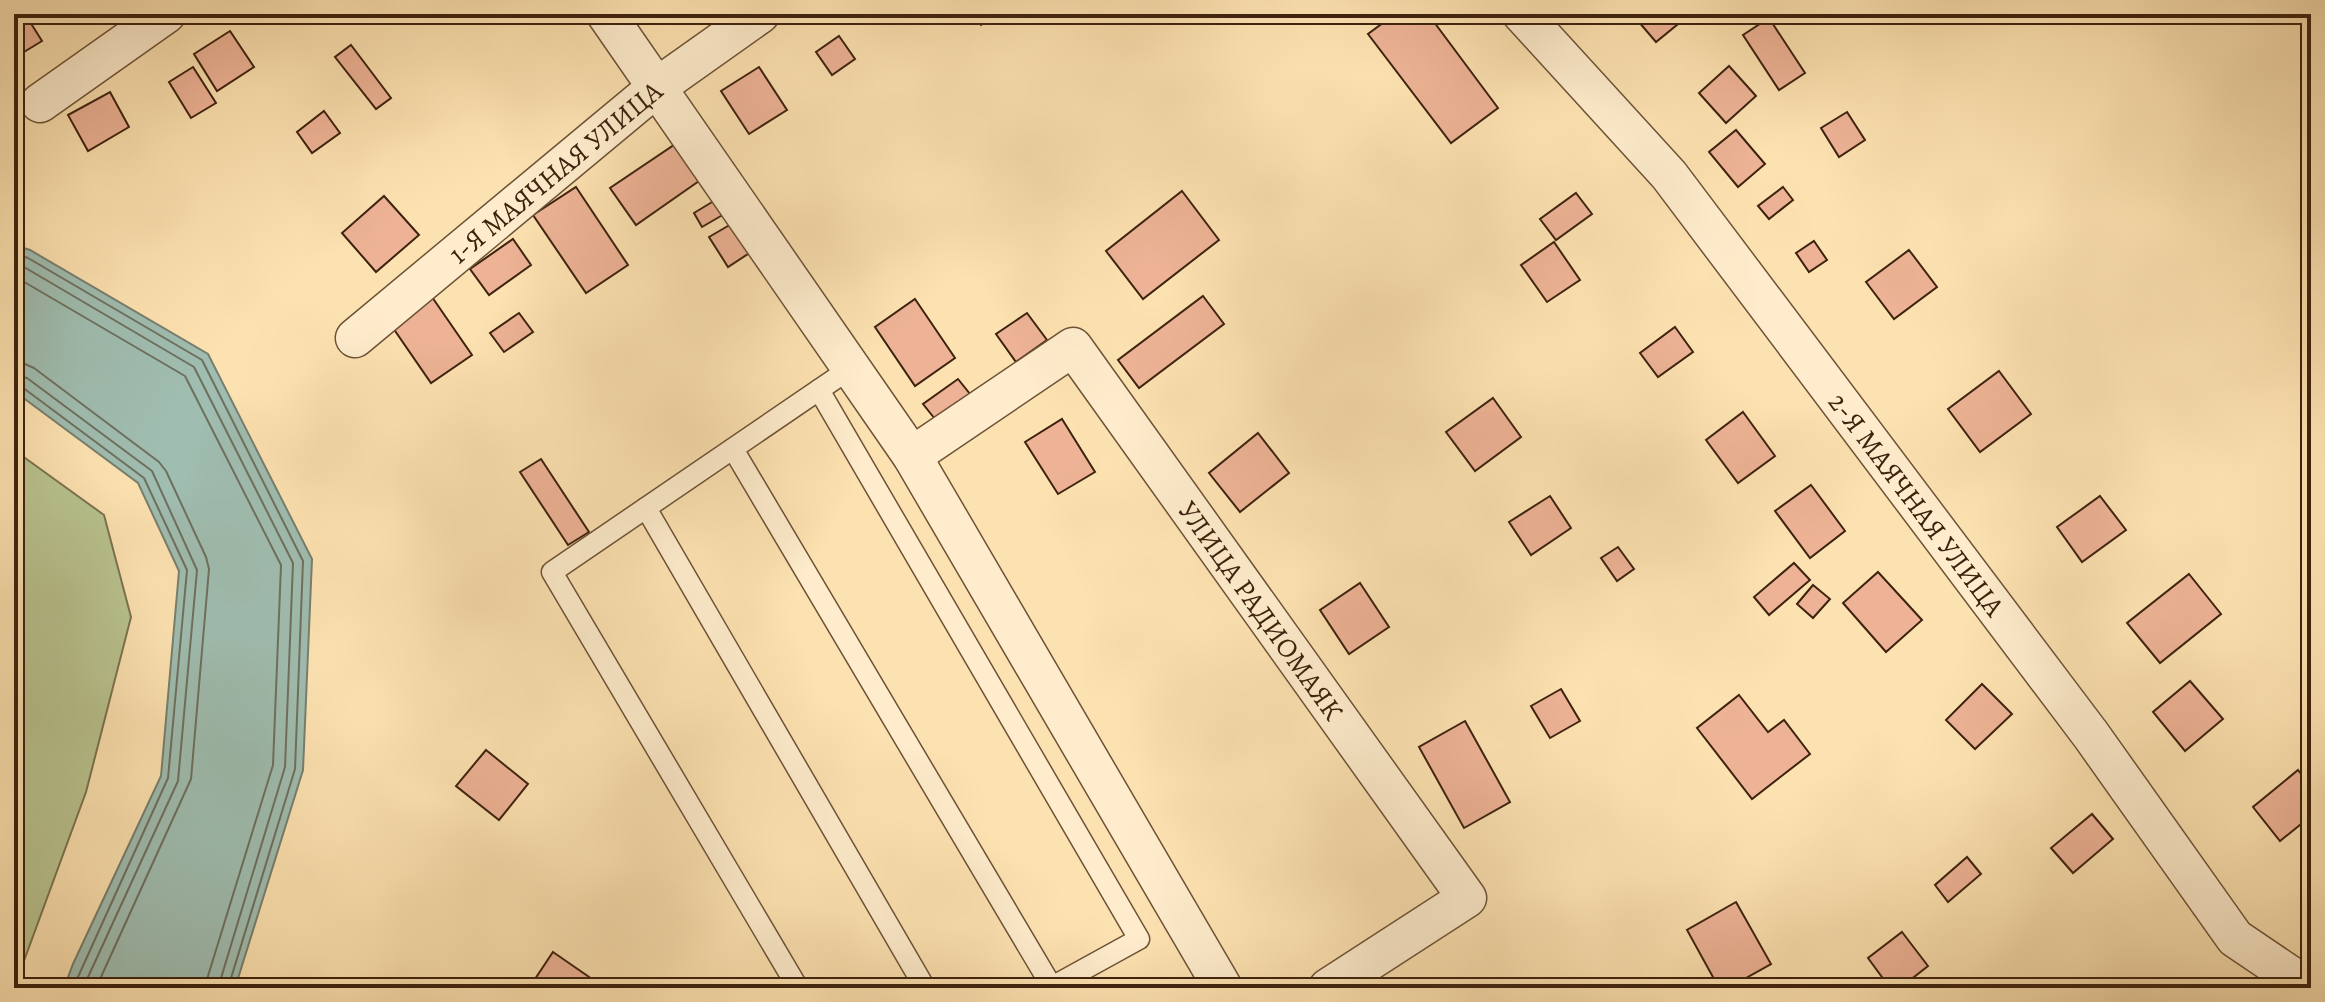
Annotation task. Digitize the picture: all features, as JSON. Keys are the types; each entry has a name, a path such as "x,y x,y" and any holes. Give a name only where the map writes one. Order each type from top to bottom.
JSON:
{"street":[{"path":"40,103 166,14"},
{"path":"606,14 912,456 1223,988"},
{"name":"1-Я МАЯЧНАЯ УЛИЦА","path":"355,338 657,87 760,14"},
{"name":"2-Я МАЯЧНАЯ УЛИЦА","path":"1522,14 1669,175 2091,735 2235,938 2311,987"},
{"name":"УЛИЦА РАДИОМАЯК","path":"912,456 1073,347 1467,898 1328,988"}],"lane":[{"path":"798,988 552,572 851,368"},
{"path":"733,449 1051,988 1139,939 819,390"},
{"path":"646,508 925,988"}],"green space":[{"path":"14,450 104,515 131,617 86,792 14,988"}],"water":[{"path":"14,245 30,250 208,354 312,559 303,770 235,988 64,988 161,776 179,571 138,483 14,391"}],"building":[{"path":"14,14 25,14 42,41 14,58"},
{"path":"974,14 999,14 981,25"},
{"path":"1395,14 1428,14 1498,108 1451,143 1368,34"},
{"path":"1632,14 1670,14 1678,24 1656,42"},
{"path":"1769,18 1805,73 1779,90 1743,35"},
{"path":"230,31 254,67 217,91 194,54"},
{"path":"839,36 855,59 832,75 816,52"},
{"path":"351,45 391,98 376,109 335,57"},
{"path":"1729,66 1756,96 1726,123 1699,93"},
{"path":"193,67 216,103 191,118 169,82"},
{"path":"759,67 787,110 749,134 721,91"},
{"path":"110,92 129,127 88,151 68,115"},
{"path":"324,111 340,133 312,153 297,132"},
{"path":"1847,112 1865,140 1839,157 1821,128"},
{"path":"1736,130 1765,164 1738,187 1709,152"},
{"path":"674,145 699,181 636,225 610,188"},
{"path":"576,187 628,265 586,293 533,215"},
{"path":"1783,187 1793,200 1769,219 1758,206"},
{"path":"1182,191 1219,240 1143,299 1106,251"},
{"path":"1576,193 1592,214 1556,240 1540,219"},
{"path":"384,196 419,235 376,272 342,233"},
{"path":"717,199 726,213 702,227 694,213"},
{"path":"733,223 751,252 728,267 709,237"},
{"path":"513,239 531,265 489,295 470,269"},
{"path":"1814,241 1827,260 1809,272 1796,253"},
{"path":"1554,242 1580,280 1547,302 1521,265"},
{"path":"1909,250 1937,287 1894,319 1866,282"},
{"path":"1203,296 1224,324 1139,388 1118,360"},
{"path":"432,297 472,355 431,383 391,325"},
{"path":"915,299 955,358 915,386 875,327"},
{"path":"519,313 533,332 504,352 490,333"},
{"path":"1027,313 1047,340 1016,362 996,334"},
{"path":"1675,327 1693,352 1658,377 1640,353"},
{"path":"1999,371 2031,414 1980,452 1948,409"},
{"path":"958,379 970,394 935,419 923,404"},
{"path":"1493,398 1521,437 1475,471 1446,432"},
{"path":"1743,412 1775,456 1738,483 1706,440"},
{"path":"1062,419 1095,472 1058,494 1025,442"},
{"path":"1258,433 1289,473 1240,512 1209,473"},
{"path":"541,459 589,532 568,545 520,472"},
{"path":"1811,485 1845,531 1810,558 1775,511"},
{"path":"1550,496 1571,528 1531,555 1509,522"},
{"path":"2100,496 2126,530 2082,562 2057,527"},
{"path":"1618,547 1634,569 1617,581 1601,558"},
{"path":"1794,563 1810,580 1769,615 1754,597"},
{"path":"1878,572 1922,620 1886,652 1843,603"},
{"path":"2189,574 2221,614 2160,663 2127,623"},
{"path":"1360,583 1389,627 1349,654 1320,610"},
{"path":"1813,585 1830,599 1813,618 1797,604"},
{"path":"2190,681 2223,719 2185,751 2153,712"},
{"path":"1982,684 2012,714 1975,749 1946,720"},
{"path":"1561,689 1580,721 1550,738 1531,706"},
{"path":"1739,695 1768,732 1784,720 1810,754 1752,799 1697,728"},
{"path":"1465,721 1510,802 1464,828 1419,747"},
{"path":"486,750 528,784 499,820 456,786"},
{"path":"2298,770 2311,787 2311,816 2280,841 2253,807"},
{"path":"2092,814 2113,839 2073,873 2051,848"},
{"path":"1967,857 1981,874 1948,902 1935,885"},
{"path":"1736,902 1771,964 1728,988 1719,988 1687,930"},
{"path":"1902,932 1928,966 1900,988 1890,988 1868,958"},
{"path":"553,952 605,988 541,988 533,982"}]}
